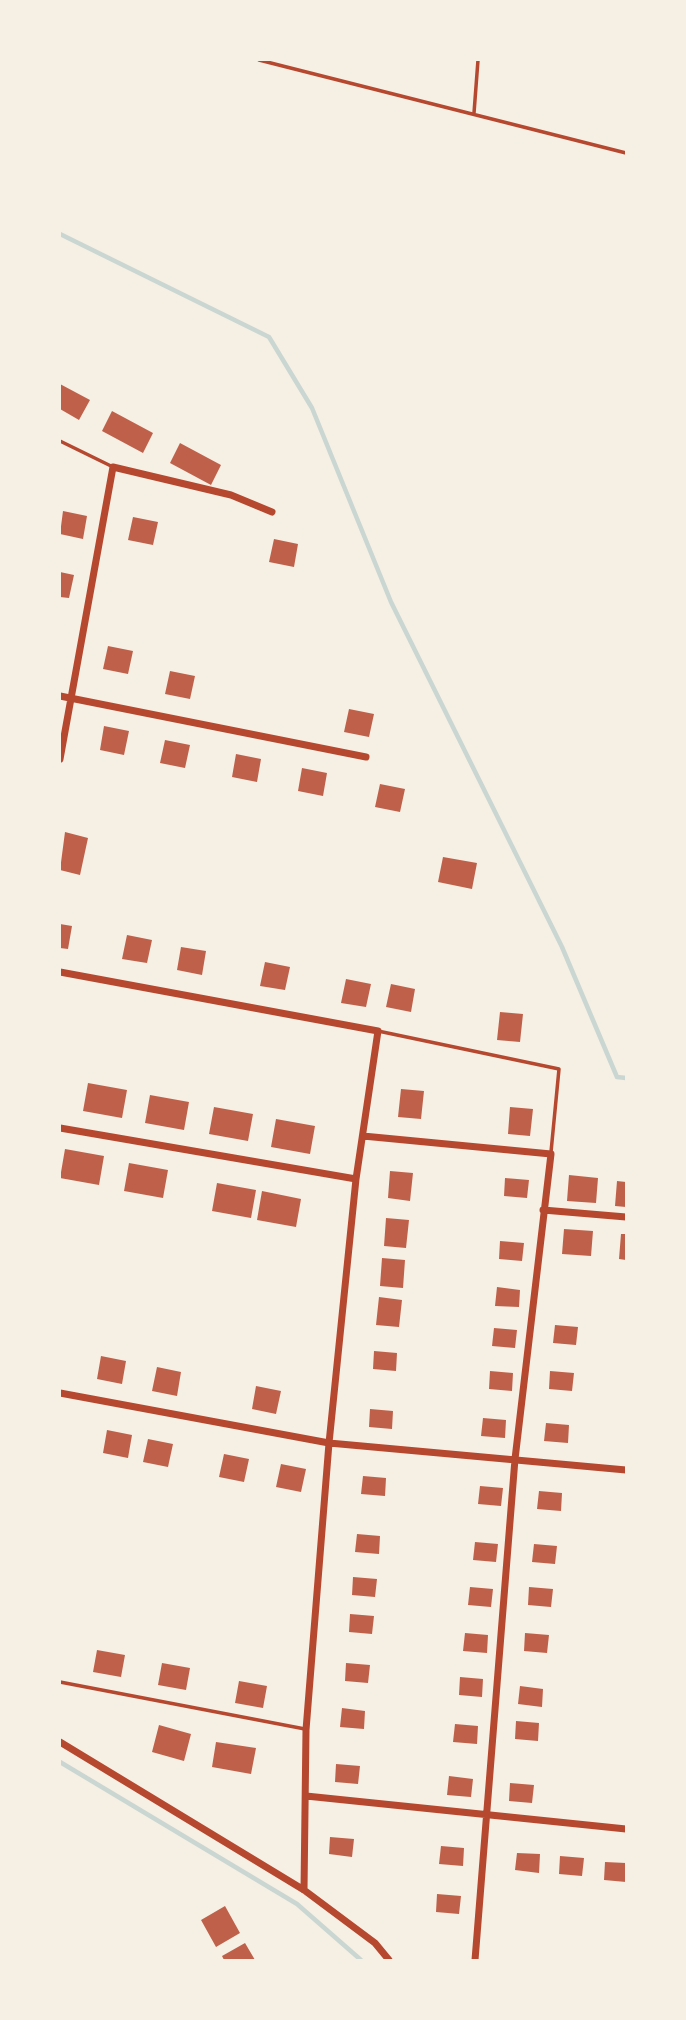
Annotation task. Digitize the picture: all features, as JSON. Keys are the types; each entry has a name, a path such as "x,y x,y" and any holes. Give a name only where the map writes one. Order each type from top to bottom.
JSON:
{"street":[{"path":"60,759 113,467 231,495 272,512"},
{"path":"60,696 366,757"},
{"path":"60,971 378,1031 356,1179 329,1443 306,1730 304,1890"},
{"path":"60,1128 356,1179"},
{"path":"363,1136 551,1154 542,1210 515,1459 475,1961"},
{"path":"542,1210 626,1217"},
{"path":"60,1393 329,1443 626,1470"},
{"path":"60,1742 304,1890 375,1943 388,1961"},
{"path":"306,1796 626,1829"}],"lane":[{"path":"260,60 626,152"},
{"path":"474,113 478,60"},
{"path":"60,441 113,467"},
{"path":"378,1031 559,1069 551,1154"},
{"path":"60,1682 306,1730"}],"building":[{"path":"60,384 90,400 79,420 60,409"},
{"path":"112,411 153,433 143,453 102,431"},
{"path":"180,443 221,465 211,485 170,463"},
{"path":"63,511 87,516 83,539 60,534"},
{"path":"133,517 158,522 153,545 128,540"},
{"path":"274,539 298,544 294,567 269,562"},
{"path":"60,572 74,575 69,598 60,597"},
{"path":"108,646 133,651 128,674 103,669"},
{"path":"170,671 195,676 190,699 165,694"},
{"path":"349,709 374,714 369,737 344,732"},
{"path":"104,726 129,731 124,755 100,750"},
{"path":"165,740 190,745 185,768 160,763"},
{"path":"236,754 261,759 257,782 232,777"},
{"path":"302,768 327,773 323,796 298,791"},
{"path":"380,784 405,789 400,812 375,807"},
{"path":"65,832 88,838 80,875 60,870"},
{"path":"443,857 477,863 472,889 438,882"},
{"path":"60,924 72,926 68,949 60,948"},
{"path":"127,935 152,940 147,963 122,959"},
{"path":"181,947 206,951 202,975 177,970"},
{"path":"265,962 290,967 285,990 260,986"},
{"path":"346,979 371,984 366,1007 341,1003"},
{"path":"391,984 415,989 411,1012 386,1007"},
{"path":"500,1012 523,1014 520,1042 497,1040"},
{"path":"88,1083 127,1090 122,1118 83,1111"},
{"path":"401,1089 424,1091 421,1119 398,1117"},
{"path":"150,1095 189,1102 184,1130 145,1123"},
{"path":"214,1107 253,1114 248,1141 209,1134"},
{"path":"510,1107 533,1109 530,1136 508,1134"},
{"path":"276,1119 315,1126 310,1154 271,1147"},
{"path":"65,1149 104,1156 99,1185 60,1178"},
{"path":"129,1163 168,1170 163,1198 124,1191"},
{"path":"390,1171 413,1173 410,1201 388,1198"},
{"path":"569,1175 598,1178 596,1203 567,1201"},
{"path":"505,1178 529,1180 527,1198 504,1196"},
{"path":"617,1181 626,1182 626,1207 615,1206"},
{"path":"217,1183 256,1190 251,1218 212,1211"},
{"path":"262,1191 301,1199 296,1227 257,1220"},
{"path":"386,1218 409,1220 406,1248 384,1246"},
{"path":"564,1229 593,1231 591,1256 562,1254"},
{"path":"621,1234 626,1234 626,1260 619,1259"},
{"path":"500,1241 524,1243 522,1261 499,1259"},
{"path":"382,1258 405,1260 403,1288 380,1286"},
{"path":"497,1287 520,1290 519,1307 495,1306"},
{"path":"379,1297 402,1300 399,1327 376,1325"},
{"path":"555,1325 578,1327 576,1345 553,1343"},
{"path":"494,1328 517,1330 515,1348 492,1346"},
{"path":"374,1351 397,1353 396,1371 373,1369"},
{"path":"101,1356 126,1361 122,1384 97,1379"},
{"path":"157,1367 181,1372 177,1396 152,1391"},
{"path":"490,1371 513,1373 512,1391 489,1389"},
{"path":"550,1371 574,1373 572,1391 549,1389"},
{"path":"256,1386 281,1391 276,1414 252,1409"},
{"path":"370,1409 393,1411 392,1429 369,1427"},
{"path":"483,1418 506,1420 505,1438 481,1436"},
{"path":"546,1423 569,1425 568,1443 544,1441"},
{"path":"107,1430 132,1435 128,1458 103,1453"},
{"path":"148,1439 173,1444 168,1467 143,1462"},
{"path":"224,1454 249,1459 244,1482 219,1477"},
{"path":"281,1464 306,1469 301,1492 276,1487"},
{"path":"363,1476 386,1478 385,1496 361,1494"},
{"path":"480,1486 503,1488 501,1506 478,1504"},
{"path":"539,1491 562,1493 561,1511 537,1509"},
{"path":"357,1534 380,1536 379,1554 355,1552"},
{"path":"475,1542 498,1544 496,1562 473,1560"},
{"path":"534,1544 557,1546 555,1564 532,1562"},
{"path":"353,1577 377,1579 375,1597 352,1595"},
{"path":"470,1587 493,1589 491,1607 468,1605"},
{"path":"529,1587 553,1589 551,1607 528,1605"},
{"path":"350,1614 374,1616 372,1634 349,1632"},
{"path":"465,1633 488,1635 487,1653 463,1651"},
{"path":"525,1633 549,1635 547,1653 524,1651"},
{"path":"97,1650 125,1655 121,1677 93,1672"},
{"path":"162,1663 190,1668 186,1690 158,1685"},
{"path":"346,1663 370,1665 368,1683 345,1681"},
{"path":"460,1677 483,1679 482,1697 459,1695"},
{"path":"239,1681 267,1686 263,1708 235,1703"},
{"path":"520,1686 543,1689 542,1707 518,1704"},
{"path":"342,1708 365,1711 364,1729 340,1727"},
{"path":"516,1721 539,1723 538,1741 515,1739"},
{"path":"455,1724 478,1726 477,1744 453,1742"},
{"path":"159,1725 191,1734 184,1761 152,1752"},
{"path":"216,1742 256,1748 251,1774 212,1767"},
{"path":"336,1764 360,1766 358,1784 335,1782"},
{"path":"449,1776 473,1779 471,1797 447,1795"},
{"path":"510,1783 534,1785 532,1803 509,1801"},
{"path":"330,1837 354,1839 352,1857 329,1854"},
{"path":"441,1846 464,1848 463,1866 439,1864"},
{"path":"517,1853 540,1854 539,1873 515,1870"},
{"path":"560,1856 584,1858 582,1876 559,1874"},
{"path":"605,1862 626,1863 626,1882 604,1880"},
{"path":"437,1894 461,1896 459,1914 436,1912"},
{"path":"225,1906 240,1933 216,1947 201,1920"},
{"path":"245,1943 255,1960 224,1960 222,1956"}],"waterway":[{"path":"60,234 269,337 312,408 391,602 562,947 617,1077 626,1078"},
{"path":"60,1762 297,1904 361,1960"}]}
